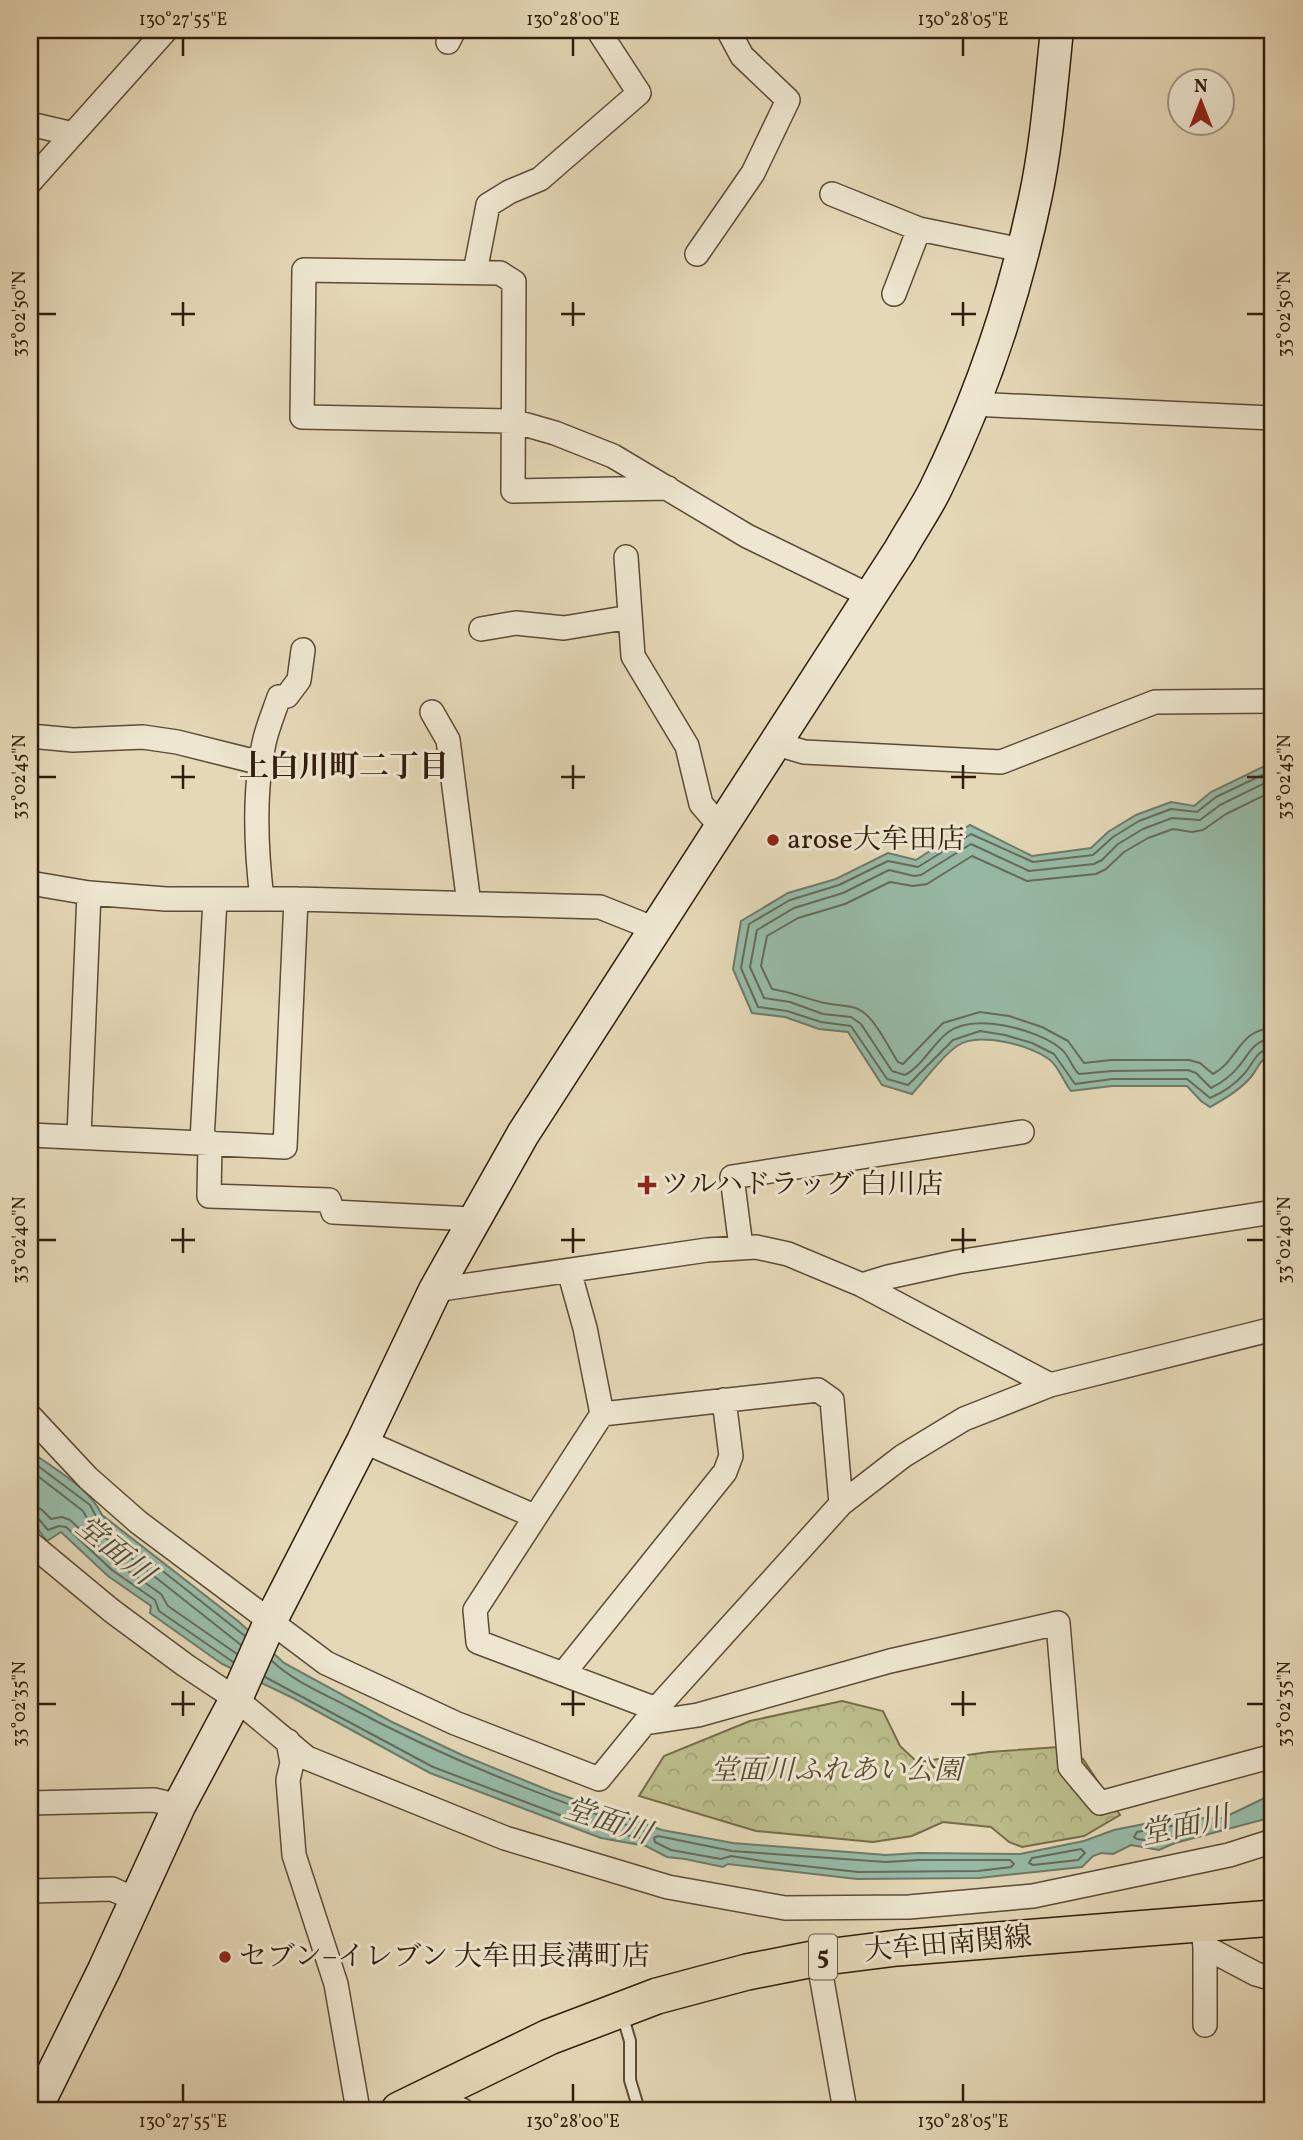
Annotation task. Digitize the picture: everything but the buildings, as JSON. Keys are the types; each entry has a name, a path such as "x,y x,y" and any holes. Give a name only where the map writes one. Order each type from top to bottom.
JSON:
{"main road":[{"name":"大牟田南関線","path":"399,2110 549,2037 657,1996 721,1979 818,1958 897,1948 1203,1935 1273,1918"}],"street":[{"path":"30,182 166,30"},
{"path":"475,272 488,205 540,178 639,93 598,30"},
{"path":"697,254 753,173 788,100 742,56 728,30"},
{"path":"35,2110 179,1806 236,1699 270,1622 363,1441 435,1290 474,1219 523,1134 870,596 934,491 972,404 998,335 1022,250 1035,198 1048,118 1057,30"},
{"path":"30,124 73,134"},
{"path":"832,194 919,229 1022,250"},
{"path":"894,294 919,229"},
{"path":"668,488 513,491 513,421 514,282 500,273 304,270 302,417 513,421 555,433 613,456 668,488 747,536 870,596"},
{"path":"972,404 1273,418"},
{"path":"626,557 633,656 687,746 701,804 720,826"},
{"path":"481,629 516,623 564,628 630,617"},
{"path":"262,899 257,860 258,788 264,743 278,697 287,696 299,680 303,650"},
{"path":"774,743 804,752 1001,762 1155,702 1273,701"},
{"path":"432,712 448,740 469,904"},
{"path":"30,736 74,740 143,737 177,741 261,763"},
{"path":"30,883 89,893 166,899 296,899 600,907 655,929"},
{"path":"79,1136 89,893"},
{"path":"215,899 206,1142 209,1196 329,1200 333,1212 474,1219"},
{"path":"30,1135 285,1147 296,899"},
{"path":"741,1247 732,1177 1022,1132"},
{"path":"862,1285 888,1276 957,1262 1273,1212"},
{"path":"435,1290 756,1247 788,1254 862,1285 1051,1385"},
{"path":"569,1270 585,1328 601,1414 475,1610 478,1642 563,1674 651,1716 698,1715 890,1661 1058,1623 1070,1767 1100,1803 1273,1756"},
{"path":"30,1416 88,1478 138,1522 326,1663 456,1723 599,1780 651,1716 841,1504 903,1456 964,1419 1051,1385 1273,1329"},
{"path":"601,1414 818,1390 832,1400 841,1504"},
{"path":"563,1674 725,1472 731,1456 724,1400"},
{"path":"363,1441 534,1516"},
{"path":"30,1543 112,1611 236,1699 307,1758 506,1838 668,1887 785,1908 909,1907 1033,1896 1228,1855 1273,1841"},
{"path":"288,1741 292,1763 288,1780 294,1855 335,1984 358,2110"},
{"path":"30,1804 154,1800 179,1806"},
{"path":"30,1891 112,1889 136,1900"},
{"path":"1203,1935 1256,1974 1273,1979"},
{"path":"1203,1935 1205,2025"},
{"path":"818,1958 845,2110"},
{"path":"431,2095 462,2110"}],"lane":[{"path":"621,2010 630,2041 630,2080 639,2110"}],"green space":[{"name":"堂面川ふれあい公園","path":"842,1701 883,1711 900,1746 917,1762 989,1752 1059,1747 1083,1759 1120,1815 1084,1836 1022,1847 1009,1842 991,1827 943,1822 912,1836 873,1842 756,1831 639,1796 664,1756 750,1721"}],"water":[{"path":"1273,762 1273,1054 1262,1061 1242,1086 1210,1107 1187,1086 1112,1086 1071,1091 1053,1063 1041,1054 1017,1045 990,1040 966,1042 957,1046 912,1094 882,1085 848,1032 819,1029 785,1017 752,1013 733,969 741,921 788,893 836,879 888,853 916,860 970,825 1032,856 1091,848 1108,832 1136,815 1171,802 1194,806 1211,792"},
{"name":"堂面川","path":"30,1451 80,1487 102,1515 238,1621 284,1663 392,1722 462,1755 553,1792 662,1830 733,1843 886,1855 1020,1854 1169,1819 1223,1818 1273,1794 1273,1817 1175,1843 1159,1850 1131,1845 1113,1854 1101,1853 1093,1856 1082,1867 979,1878 857,1879 728,1864 723,1867 667,1857 646,1846 601,1838 430,1773 293,1698 222,1664 150,1613 151,1606 108,1576 61,1532 47,1541 30,1519"}],"place":[{"name":"arose大牟田店","path":"773,840"},
{"name":"ツルハドラッグ 白川店","path":"647,1185"},
{"name":"セブン−イレブン 大牟田長溝町店","path":"225,1957"}],"district":[{"name":"上白川町二丁目","path":"344,768"}]}
